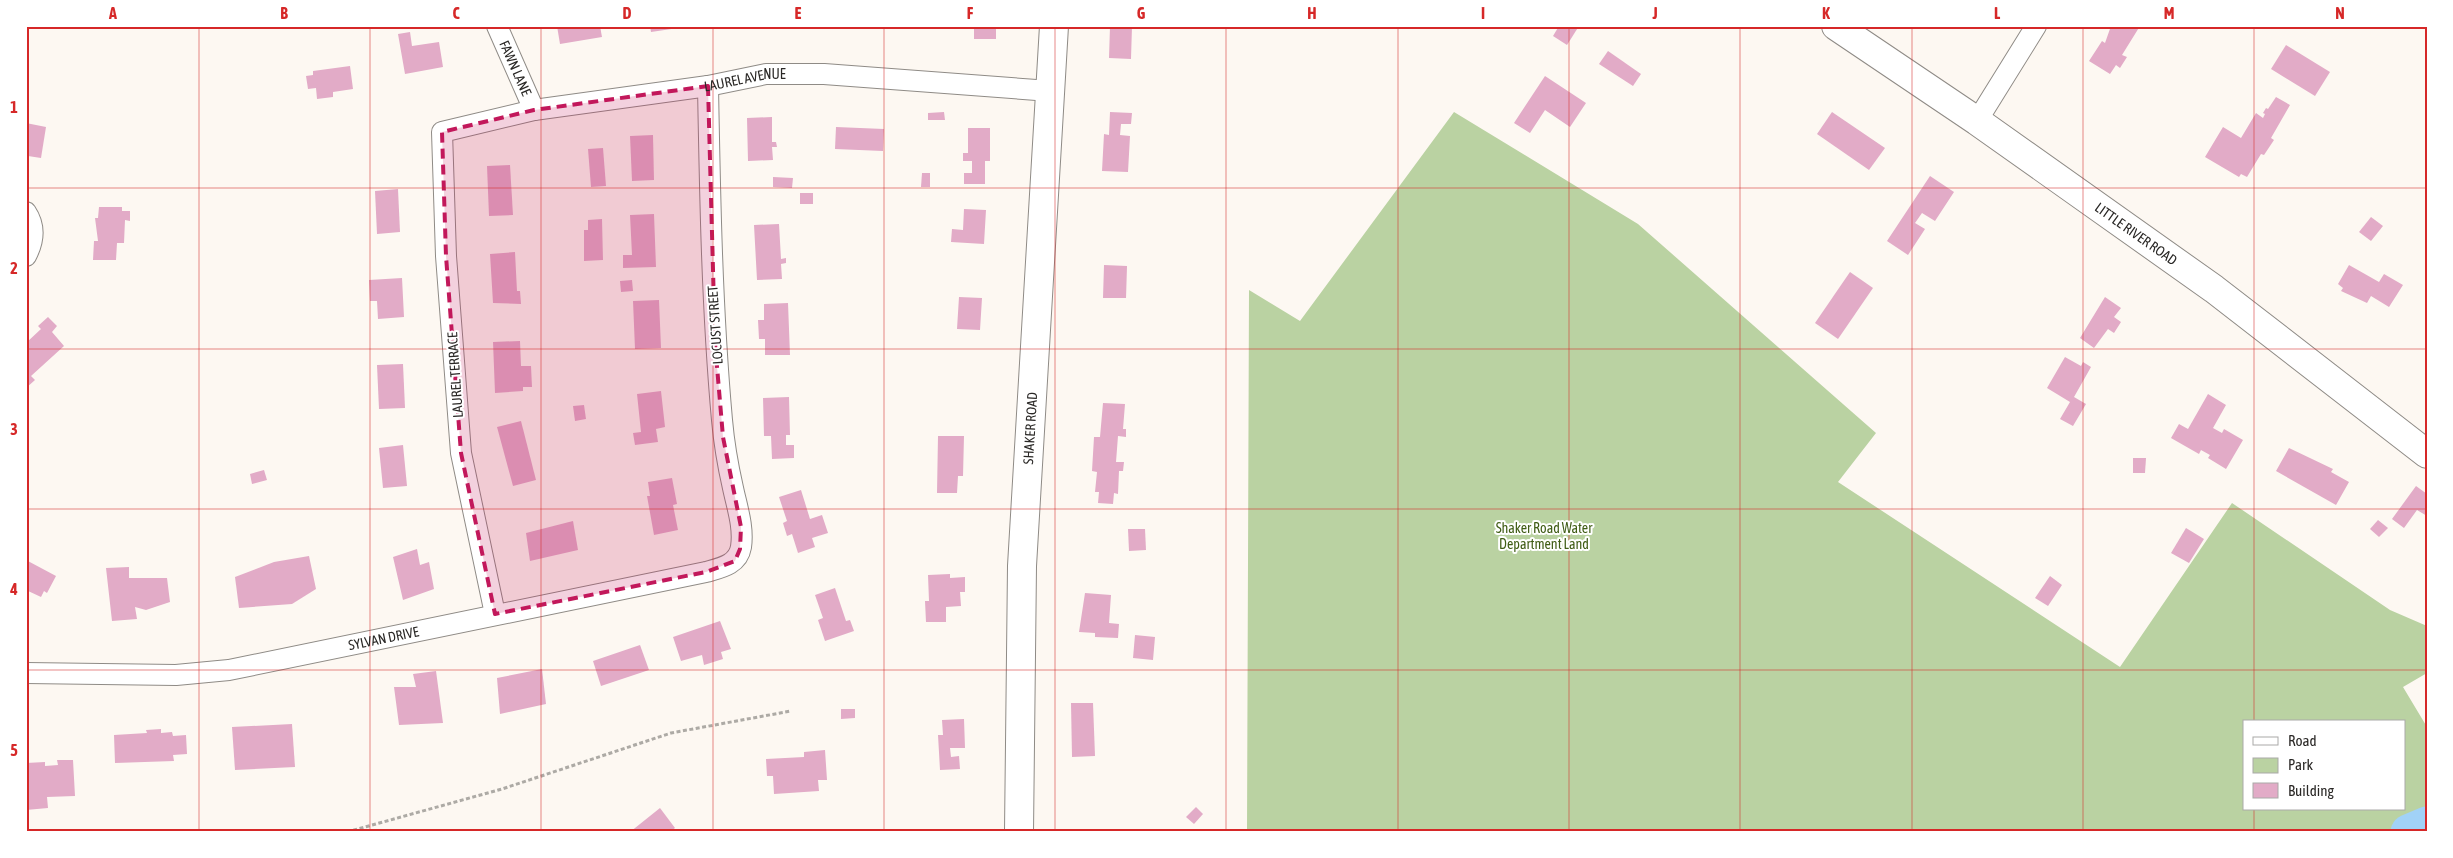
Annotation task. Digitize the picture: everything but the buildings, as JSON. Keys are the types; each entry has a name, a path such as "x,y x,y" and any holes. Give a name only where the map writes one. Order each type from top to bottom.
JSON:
{"street":[{"name":"FAWN LANE","path":"497,26 534,110"},
{"name":"SHAKER ROAD","path":"1019,832 1022,566 1054,26"},
{"name":"LITTLE RIVER ROAD","path":"1836,26 1977,121 2214,289 2427,454"},
{"path":"1977,121 2036,26"},
{"name":"LAUREL AVENUE","path":"442,132 534,110 708,86 766,74 824,74 1050,91"},
{"name":"LOCUST STREET","path":"708,86 715,343 724,437 742,527 740,549 735,561"},
{"name":"LAUREL TERRACE","path":"442,132 446,256 461,453 495,614"},
{"path":"26,212 34,233 26,256"},
{"name":"SYLVAN DRIVE","path":"26,674 176,675 229,670 706,572 735,561"}],"path":[{"path":"346,832 502,789 671,733 791,711"}],"highlighted area":[{"path":"708,86 715,343 723,437 741,527 740,549 735,561 706,572 495,614 461,453 446,256 442,132 534,110"}],"green space":[{"name":"Shaker Road Water Department Land","path":"1454,112 1638,224 1876,433 1838,482 2120,667 2232,503 2390,610 2427,626 2427,673 2403,687 2427,727 2427,832 1247,832 1249,290 1300,321"}],"waterway":[{"path":"2408,832 2427,824"}]}
